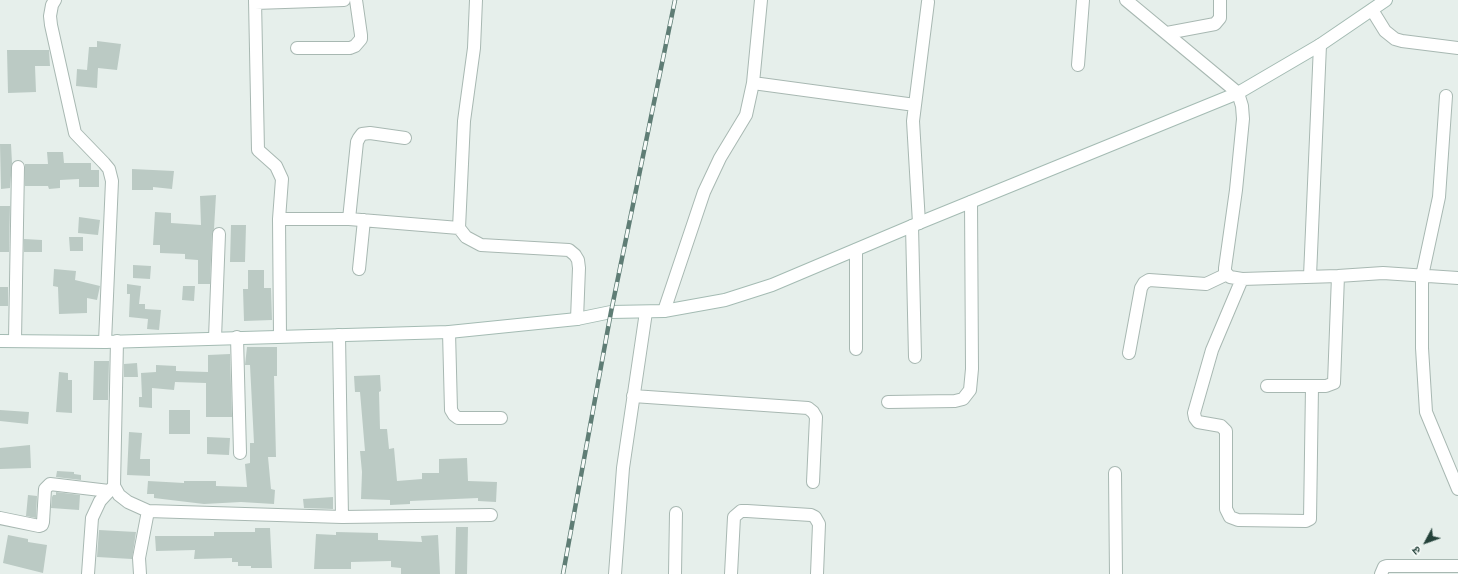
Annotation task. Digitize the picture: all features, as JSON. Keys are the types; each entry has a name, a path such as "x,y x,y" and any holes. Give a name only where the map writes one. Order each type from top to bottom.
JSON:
{"street":[{"path":"55,0 52,5 50,25 75,133 79,139 109,169 112,181 111,489 100,501 92,518 88,574"},
{"path":"280,336 279,219 282,186 281,174 276,166 260,154 257,147 255,2 344,0"},
{"path":"297,48 350,48 355,46 361,39 356,0"},
{"path":"476,0 474,48 464,120 459,228 466,237 481,245 569,250 575,255 580,268 577,318"},
{"path":"664,311 704,192 720,158 746,115 753,83 761,0"},
{"path":"1078,65 1083,0"},
{"path":"1126,0 1238,93 1242,106 1242,134 1225,268 1227,274 1233,278 1242,279 1383,273 1458,278"},
{"path":"1167,33 1215,24 1220,18 1220,0"},
{"path":"0,341 111,342 237,337 449,332 577,318 611,312 664,311 725,300 765,287 1238,93 1320,45 1386,0"},
{"path":"915,357 916,224 912,133 928,2"},
{"path":"1372,10 1385,31 1395,39 1458,48"},
{"path":"1310,276 1320,45"},
{"path":"753,83 915,105"},
{"path":"1446,96 1439,196 1422,276 1422,348 1426,412 1458,489"},
{"path":"349,218 357,142 359,138 362,134 370,133 405,138"},
{"path":"15,340 18,168"},
{"path":"888,402 955,401 963,399 970,390 972,369 971,202"},
{"path":"279,219 349,218 459,228"},
{"path":"359,269 364,220"},
{"path":"214,338 219,234"},
{"path":"856,250 856,349"},
{"path":"1129,352 1144,282 1149,280 1206,284 1227,274"},
{"path":"1267,386 1312,387 1331,385 1335,379 1338,276"},
{"path":"1242,279 1212,350 1194,413 1194,418 1198,422 1222,426 1226,431 1226,509 1230,518 1238,520 1306,521 1310,519 1312,387"},
{"path":"614,574 622,468 646,312"},
{"path":"449,332 451,410 454,415 458,418 501,418"},
{"path":"339,335 342,518"},
{"path":"237,337 240,453"},
{"path":"633,396 808,408 816,417 813,482"},
{"path":"1115,473 1116,574"},
{"path":"0,518 39,526 42,525 44,522 45,489 50,484 111,489 128,502 148,511 342,518 491,515"},
{"path":"140,574 139,558 148,511"},
{"path":"731,574 734,517 741,511 747,511 811,515 815,517 819,524 817,574"},
{"path":"675,574 676,513"},
{"path":"1381,574 1384,567 1387,566 1458,566"}],"building":[{"path":"97,41 121,44 117,70 98,68 97,88 76,86 77,69 87,70 89,47 97,47"},
{"path":"7,50 49,50 50,66 35,66 36,92 8,93"},
{"path":"0,144 11,144 12,163 10,188 1,189"},
{"path":"47,152 63,152 64,163 91,163 91,170 99,170 99,187 79,187 79,179 60,180 60,188 49,189 48,186 25,186 25,164 48,164"},
{"path":"132,169 174,171 172,189 153,187 153,190 132,190"},
{"path":"216,195 214,229 212,234 210,284 198,284 198,260 185,259 185,254 160,253 160,245 153,245 155,212 171,213 171,223 201,225 200,196"},
{"path":"0,206 10,206 9,252 0,252"},
{"path":"79,217 100,220 98,235 78,233"},
{"path":"231,225 246,225 245,262 230,262"},
{"path":"69,237 83,237 83,251 70,251"},
{"path":"24,239 42,240 42,252 24,252"},
{"path":"133,265 151,266 150,279 133,278"},
{"path":"54,269 76,271 75,280 100,286 97,300 87,298 87,313 59,314 58,287 53,286"},
{"path":"248,270 264,270 264,288 271,288 272,320 244,321 243,289 248,289"},
{"path":"127,284 141,286 139,304 145,304 145,309 161,310 159,330 147,329 148,319 129,317 130,294 127,294"},
{"path":"183,286 195,286 194,301 182,300"},
{"path":"0,287 8,287 8,306 0,306"},
{"path":"247,347 277,347 277,376 274,376 276,457 268,457 271,489 275,490 274,504 241,502 204,504 154,498 154,494 147,494 148,481 184,483 184,481 216,481 216,486 247,487 245,464 250,463 250,443 254,443 250,365 245,365"},
{"path":"230,354 232,417 206,417 206,383 175,382 174,390 152,388 152,408 139,407 139,397 142,397 141,373 156,372 156,365 176,366 176,371 208,372 208,355"},
{"path":"94,361 109,361 108,400 93,400"},
{"path":"137,363 138,377 124,377 124,364"},
{"path":"59,372 68,373 68,380 72,380 72,413 56,412"},
{"path":"380,375 380,429 387,429 389,449 394,448 397,481 422,479 422,473 439,473 439,459 467,458 468,481 497,482 496,502 478,501 478,498 410,501 410,504 390,505 390,500 361,499 362,472 360,451 365,451 360,392 355,392 354,376"},
{"path":"0,410 29,412 28,424 0,421"},
{"path":"169,410 190,410 190,434 169,434"},
{"path":"129,432 142,433 140,459 150,459 150,476 127,475"},
{"path":"207,437 230,438 229,455 207,454"},
{"path":"30,445 31,468 0,469 0,448"},
{"path":"57,471 74,472 74,474 81,475 81,480 56,477"},
{"path":"56,492 80,495 79,510 51,508 52,497 53,495 56,495"},
{"path":"28,495 37,496 36,518 26,516"},
{"path":"333,497 333,509 304,508 303,499"},
{"path":"456,527 468,527 467,574 455,574"},
{"path":"255,528 270,528 272,568 251,568 251,566 238,566 238,562 232,562 232,558 194,559 195,550 156,551 155,536 214,536 214,532 255,532"},
{"path":"99,530 136,532 132,559 97,557"},
{"path":"336,532 378,533 378,540 422,542 421,536 438,535 440,574 401,574 401,568 391,567 391,561 351,562 351,569 314,569 316,534 336,535"},
{"path":"8,535 28,539 28,542 47,545 43,573 3,563"}],"railway":[{"path":"563,574 611,312 675,0"}]}
